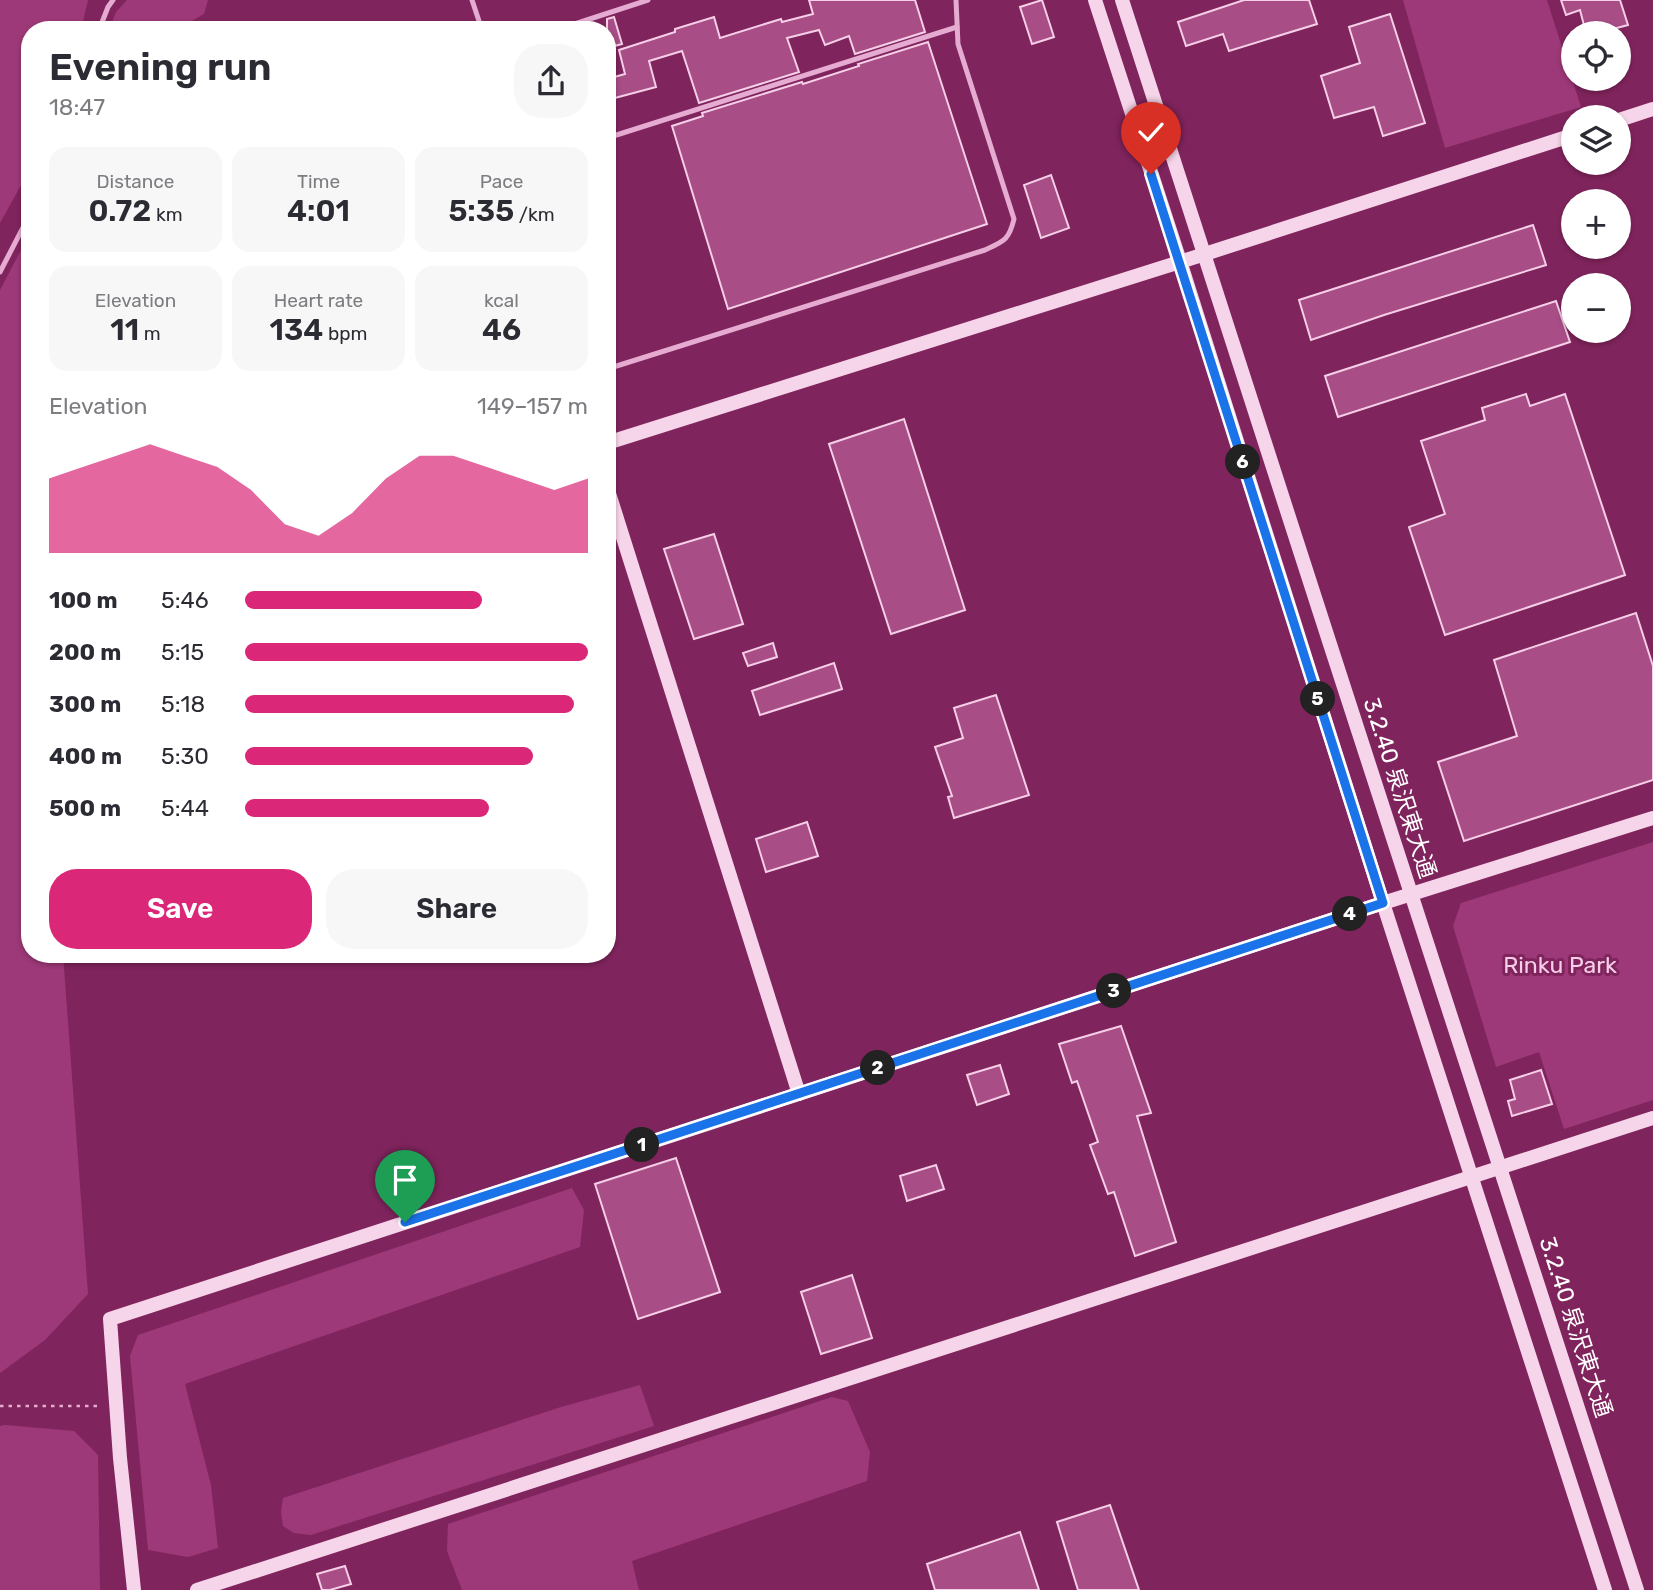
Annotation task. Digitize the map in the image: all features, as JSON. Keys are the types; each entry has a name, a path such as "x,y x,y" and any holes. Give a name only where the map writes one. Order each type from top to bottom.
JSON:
{"street":[{"path":"1095,0 1605,1590"},
{"name":"3.2.40 泉沢東大通","path":"1122,0 1637,1590"},
{"path":"1631,116 1653,108"},
{"path":"616,440 1561,139"},
{"path":"616,515 799,1094"},
{"path":"134,1590 120,1458 110,1319 1383,903 1653,818"},
{"path":"197,1590 1653,1118"}],"lane":[{"path":"103,21 113,0"},
{"path":"472,0 479,21"},
{"path":"584,21 648,0"},
{"path":"616,366 985,250 1003,242 1010,235 1014,219 958,44 957,0"},
{"path":"616,135 957,27"},
{"path":"0,272 21,231"}],"path":[{"path":"0,1406 116,1406"}],"green space":[{"path":"0,0 88,0 83,21 21,21 21,185 0,223"},
{"path":"127,0 208,0 204,14 192,21 112,21 116,12"},
{"path":"1403,0 1547,0 1561,44 1561,91 1576,91 1580,105 1561,105 1561,113 1445,148"},
{"path":"21,250 21,963 64,963 88,1294 45,1340 0,1373 0,290"},
{"name":"Rinku Park","path":"1653,842 1653,1100 1564,1129 1539,1052 1496,1067 1453,926 1461,903"},
{"path":"572,1188 584,1210 580,1247 185,1384 211,1485 218,1548 188,1557 148,1550 130,1356 138,1335"},
{"path":"640,1385 654,1426 311,1535 294,1533 283,1526 283,1498 561,1407"},
{"path":"832,1397 848,1401 870,1452 867,1481 632,1561 639,1590 462,1590 447,1551 448,1524"},
{"path":"0,1426 74,1431 98,1455 100,1590 0,1590"}],"building":[{"path":"809,0 915,0 925,32 855,54 849,36 825,45 819,30 787,38 799,72 699,103 682,51 649,61 656,87 616,98 616,76 625,74 619,50 714,17 720,38 781,19 782,22 813,14"},
{"path":"1042,0 1054,37 1032,44 1020,7"},
{"path":"1244,0 1309,0 1317,24 1229,51 1223,34 1186,46 1178,22"},
{"path":"1561,0 1620,0 1627,21 1583,21 1580,10 1566,15"},
{"path":"1390,14 1425,123 1383,136 1374,107 1334,118 1321,76 1360,63 1349,27"},
{"path":"616,24 622,44 616,46"},
{"path":"928,42 987,224 728,309 672,126 703,116 702,113 802,82 803,84"},
{"path":"1051,175 1069,228 1041,238 1024,185"},
{"path":"1533,225 1546,265 1311,340 1299,300"},
{"path":"1556,301 1561,316 1561,343 1567,343 1338,417 1325,376"},
{"path":"1526,394 1530,406 1565,394 1625,575 1445,635 1409,527 1445,514 1421,441 1485,420 1482,408"},
{"path":"904,419 965,610 891,634 829,444"},
{"path":"714,534 743,624 694,639 664,549"},
{"path":"1636,613 1653,666 1653,780 1464,841 1438,762 1517,736 1494,660"},
{"path":"773,643 777,657 748,666 743,653"},
{"path":"834,663 842,689 760,715 752,691"},
{"path":"996,695 1029,795 954,818 948,797 952,796 935,747 963,738 954,708"},
{"path":"807,822 818,856 766,872 756,839"},
{"path":"1121,1026 1151,1113 1137,1116 1176,1242 1135,1256 1114,1192 1108,1194 1090,1145 1098,1142 1077,1081 1072,1083 1059,1044"},
{"path":"1000,1065 1009,1094 977,1105 967,1075"},
{"path":"1541,1070 1552,1104 1512,1116 1508,1101 1515,1099 1510,1080"},
{"path":"676,1158 720,1292 638,1319 595,1184"},
{"path":"936,1165 944,1189 907,1201 900,1176"},
{"path":"852,1275 872,1338 821,1354 801,1292"},
{"path":"1110,1505 1139,1590 1078,1590 1057,1522"},
{"path":"1020,1532 1039,1590 935,1590 927,1564"},
{"path":"345,1566 351,1584 322,1590 317,1574"}],"route":[{"path":"405,1222 1383,903 1151,174"}]}
